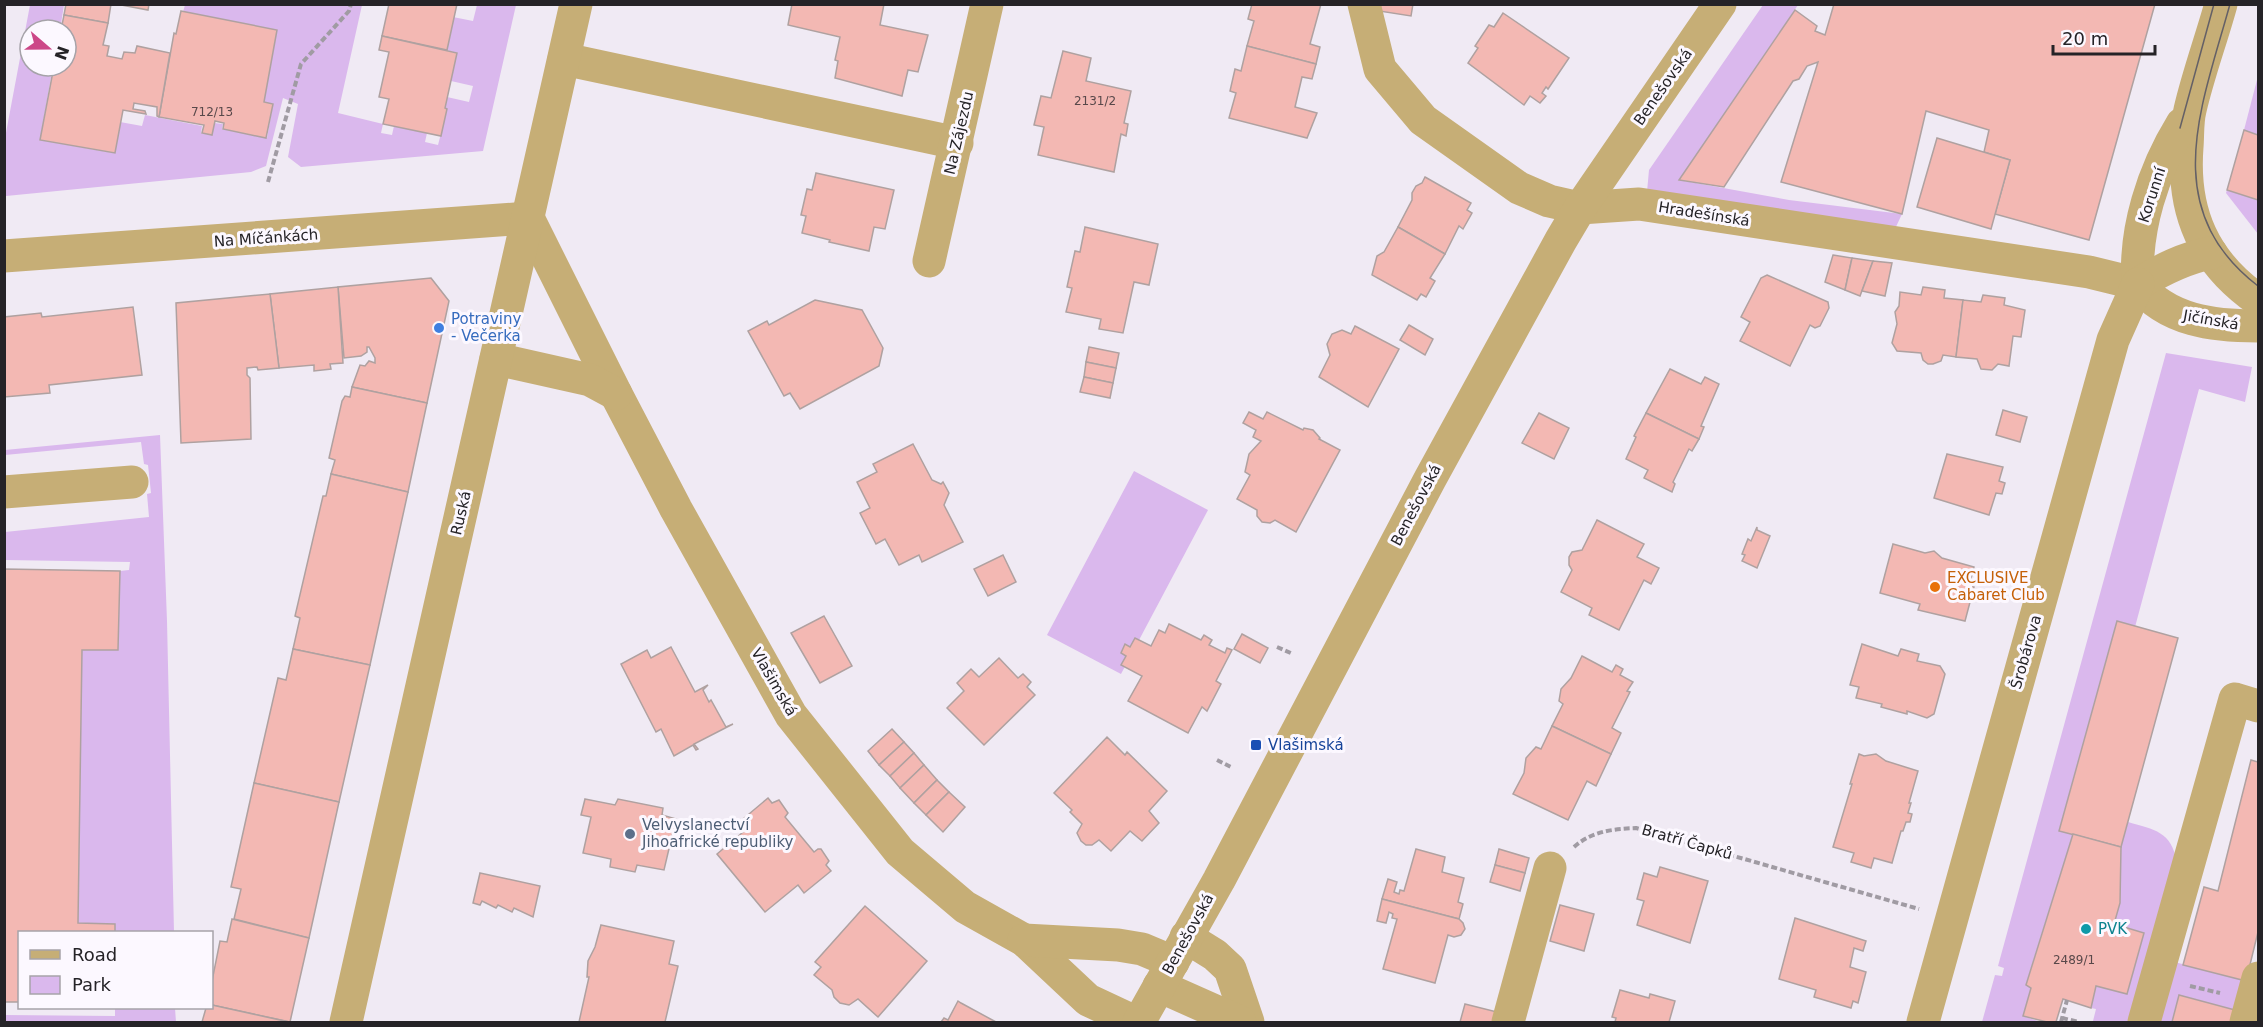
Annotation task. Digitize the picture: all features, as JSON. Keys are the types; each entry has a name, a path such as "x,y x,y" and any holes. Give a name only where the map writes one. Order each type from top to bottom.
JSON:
{"street":[{"name":"Ruská","path":"346,1023 576,4"},
{"name":"Na Zájezdu","path":"929,261 987,4"},
{"name":"Hradešínská","path":"1364,4 1380,69 1423,120 1519,188 1549,201 1580,208 1639,204 2089,272 2138,284"},
{"name":"Benešovská","path":"1137,1023 1173,962 1430,479 1580,208 1720,4"},
{"name":"Korunní","path":"2138,284 2137,250 2147,208 2158,174 2185,120 2221,4"},
{"path":"564,59 957,143"},
{"name":"Korunní","path":"2185,120 2185,169 2188,200 2203,254"},
{"name":"Na Míčánkách","path":"4,256 528,218"},
{"name":"Vlašimská","path":"528,218 676,509 791,715 900,852 965,907 1024,940 1088,1000 1137,1023"},
{"path":"2138,284 2166,268 2203,254"},
{"path":"2203,254 2259,300"},
{"path":"2203,254 2212,277 2235,298 2259,314"},
{"name":"Jičínská","path":"2138,284 2158,305 2183,316 2224,325 2259,326"},
{"name":"Šrobárova","path":"1923,1023 2113,340 2138,284"},
{"path":"496,358 590,380 616,394"},
{"path":"4,492 132,482"},
{"path":"2144,1023 2235,699 2259,706"},
{"path":"1508,1023 1550,867"},
{"name":"Vlašimská","path":"1024,940 1118,945 1143,949 1173,962 1240,1023"},
{"name":"Vlašimská","path":"1173,962 1215,955 1230,969 1248,1023"}],"path":[{"path":"268,182 300,64 349,12 351,4"},
{"path":"1277,646 1293,654"},
{"path":"1217,760 1233,768"},
{"name":"Bratří Čapků","path":"1550,867 1582,840 1608,829 1636,828 1952,918"},
{"path":"2157,978 2252,1001"},
{"path":"2067,1000 2062,1020 2079,1023"}],"green space":[{"path":"30,5 64,5 62,18 28,18"},
{"path":"185,5 362,5 338,113 383,124 381,133 392,135 394,126 427,133 425,142 438,145 447,110 445,108 447,97 469,102 473,86 451,81 457,53 446,50 453,17 473,21 477,5 516,5 483,151 301,167 288,157 298,104 283,98 266,166 251,172 6,196 5,138 18,69 18,78 51,78 40,140 114,153 120,122 142,126 145,115 202,126 201,133 211,135 214,123 223,124 222,129 267,138 273,104 264,102 277,30 183,12"},
{"path":"1763,5 1798,5 1679,180 1789,200 1902,214 1894,231 1647,192 1649,170"},
{"path":"2258,76 2258,135 2244,130"},
{"path":"2227,190 2258,200 2258,234 2226,193"},
{"path":"2166,353 2252,367 2245,402 2199,389 2135,627 2117,622 2059,830 2073,834 2026,984 2031,988 2023,1016 2041,1022 1982,1022 1995,975 2002,976 2004,968 1998,966"},
{"path":"160,435 174,931 115,931 115,924 78,923 82,650 118,650 120,571 129,570 130,562 5,560 5,532 149,517 147,494 151,493 148,465 144,464 141,442 5,455 5,450"},
{"path":"1134,471 1208,510 1121,674 1047,635"},
{"path":"2128,822 2160,833 2171,844 2177,862 2131,1022 2097,1022 2093,1021 2096,1009 2091,1008 2096,986 2127,994 2144,933 2114,924 2121,847"},
{"path":"2171,961 2246,981 2235,1010 2179,995 2172,1022 2155,1022"},
{"path":"115,1009 175,1009 176,1022 5,1022 5,1015 115,1016"}],"building":[{"path":"66,4 111,4 108,23 64,15"},
{"path":"116,4 149,4 148,10"},
{"path":"389,4 457,4 447,50 382,36"},
{"path":"792,4 884,4 880,25 928,35 918,72 908,70 902,96 835,78 838,61 835,60 840,37 788,25"},
{"path":"1252,4 1321,4 1310,44 1320,47 1316,64 1247,46 1254,21 1248,19"},
{"path":"1381,4 1413,4 1411,16 1379,11"},
{"path":"1834,4 2155,4 2089,240 1995,214 2010,160 1984,152 1989,130 1926,111 1902,214 1781,182 1818,62 1807,66 1799,79 1793,81 1724,187 1679,180 1795,10 1817,26 1815,31 1825,35"},
{"path":"181,11 277,30 264,102 273,104 266,138 223,129 224,123 215,121 212,135 202,133 204,125 159,117 174,33 176,34"},
{"path":"1503,13 1569,58 1548,89 1546,87 1542,93 1546,96 1540,103 1530,96 1524,105 1468,63 1478,48 1475,46 1489,25 1494,27"},
{"path":"64,15 108,23 103,45 109,46 107,56 122,59 124,52 135,53 137,46 170,53 159,117 157,107 134,103 133,109 145,111 146,114 123,110 115,153 40,140 52,78 78,78 78,18 63,18"},
{"path":"382,36 457,53 441,136 383,124 389,99 379,97 389,52 379,50"},
{"path":"1247,46 1316,64 1312,79 1302,77 1295,107 1317,113 1307,138 1229,118 1236,93 1230,91 1235,69 1241,71"},
{"path":"1063,51 1091,58 1086,81 1131,91 1124,123 1128,124 1126,136 1121,134 1114,172 1038,155 1044,127 1034,125 1041,96 1051,98"},
{"path":"2244,130 2258,135 2258,200 2227,190"},
{"path":"1937,138 2010,160 1991,229 1917,207"},
{"path":"816,173 894,190 885,229 874,227 869,251 802,233 806,216 801,215 807,189 812,190"},
{"path":"1425,177 1471,203 1467,210 1472,213 1463,229 1459,226 1445,254 1398,227 1412,200 1412,193"},
{"path":"1085,227 1158,244 1149,285 1134,282 1123,333 1099,329 1101,319 1066,312 1072,288 1067,287 1075,251 1080,252"},
{"path":"1398,227 1445,254 1430,278 1435,281 1426,297 1421,294 1417,300 1372,275 1377,256 1384,252"},
{"path":"1833,255 1852,258 1845,290 1825,282"},
{"path":"1852,258 1873,261 1860,296 1845,290"},
{"path":"1873,261 1892,263 1885,296 1862,291"},
{"path":"1767,275 1828,302 1829,308 1820,326 1815,328 1810,325 1790,366 1740,341 1750,322 1741,317 1761,278"},
{"path":"431,278 449,301 427,403 352,387 360,365 365,366 369,361 375,363 375,358 367,347 367,352 361,356 344,358 338,287"},
{"path":"338,287 343,363 330,364 331,369 314,371 314,365 279,368 270,294"},
{"path":"1923,287 1945,290 1944,298 1963,300 1956,357 1943,355 1941,361 1933,364 1928,364 1923,360 1921,353 1897,351 1892,343 1897,324 1895,312 1899,306 1900,292 1921,295"},
{"path":"270,294 279,368 258,370 257,367 247,368 247,375 250,378 251,439 181,443 176,303"},
{"path":"1983,295 2005,298 2004,305 2025,310 2021,337 2013,336 2009,366 1998,364 1992,370 1981,369 1977,359 1956,357 1963,300 1981,302"},
{"path":"815,300 862,310 883,348 879,366 800,409 790,393 784,396 748,331 767,321 769,325"},
{"path":"133,307 142,375 49,385 50,393 4,397 4,317 41,313 42,317"},
{"path":"1409,325 1433,339 1425,355 1400,340"},
{"path":"1355,326 1399,349 1368,407 1319,377 1330,355 1327,344 1332,334 1342,330 1351,334"},
{"path":"1089,347 1119,353 1116,368 1086,362"},
{"path":"1086,362 1116,368 1113,383 1084,377"},
{"path":"1670,369 1701,384 1705,377 1719,384 1701,426 1704,427 1699,439 1646,413"},
{"path":"1084,377 1113,383 1110,398 1080,392"},
{"path":"352,387 427,403 408,492 331,474 335,460 329,458 342,401 345,396 350,397"},
{"path":"2003,410 2027,417 2020,442 1996,435"},
{"path":"1249,412 1263,419 1267,412 1303,430 1304,428 1313,430 1319,439 1340,450 1296,532 1275,520 1270,523 1262,522 1257,516 1257,510 1237,499 1250,475 1245,472 1249,454 1261,441 1253,437 1256,430 1243,423"},
{"path":"1539,413 1569,428 1554,459 1522,443"},
{"path":"1646,413 1699,439 1692,451 1689,449 1673,482 1675,484 1672,492 1644,478 1648,470 1626,459 1636,437 1634,436"},
{"path":"913,444 932,480 941,484 943,482 949,493 944,505 963,542 922,562 919,555 899,565 885,539 876,544 860,513 870,508 857,482 877,472 873,464"},
{"path":"1947,454 2003,467 1999,481 2005,483 2002,494 1996,493 1989,515 1934,498"},
{"path":"331,474 408,492 370,665 293,649 300,618 295,616 323,496 326,496"},
{"path":"1597,520 1644,544 1637,557 1659,568 1651,584 1644,580 1619,630 1589,615 1592,608 1561,592 1572,570 1569,557 1572,552 1582,550"},
{"path":"1757,527 1757,530 1770,536 1757,568 1742,561 1745,555 1742,554 1748,539 1751,541"},
{"path":"1893,544 1925,553 1934,551 1942,558 1974,567 1969,586 1974,587 1965,621 1918,610 1920,604 1880,593"},
{"path":"1003,555 1016,582 988,596 974,569"},
{"path":"4,569 120,571 118,650 82,650 78,923 115,924 115,931 18,931 18,1002 4,1002"},
{"path":"824,616 852,666 820,683 791,633"},
{"path":"2117,621 2178,638 2121,847 2059,831"},
{"path":"1169,624 1201,640 1204,635 1212,640 1209,645 1225,653 1227,648 1232,650 1216,681 1221,684 1207,711 1202,707 1188,733 1128,701 1142,676 1121,665 1126,656 1121,653 1125,644 1130,647 1135,638 1151,646 1159,630 1165,633"},
{"path":"1242,634 1268,648 1260,663 1234,649"},
{"path":"1862,644 1898,656 1901,649 1919,654 1917,661 1940,666 1945,674 1934,714 1927,718 1907,711 1907,714 1881,707 1882,704 1856,698 1859,687 1850,685"},
{"path":"671,647 695,692 708,685 703,690 709,702 711,700 726,727 733,724 694,744 698,749 696,750 693,745 674,756 661,729 656,732 621,664 647,650 651,658"},
{"path":"293,649 370,665 339,802 254,783 278,678 286,680"},
{"path":"1582,656 1612,672 1616,665 1623,669 1620,675 1633,682 1612,728 1621,733 1611,754 1552,726 1563,704 1559,701 1561,689 1571,678"},
{"path":"999,658 1018,678 1023,674 1031,682 1027,687 1035,695 984,745 947,708 964,691 957,683 971,669 979,677"},
{"path":"1552,726 1611,754 1596,786 1587,781 1568,820 1513,794 1524,773 1526,758 1536,747 1541,749"},
{"path":"892,729 904,742 879,765 868,751"},
{"path":"1107,737 1125,755 1127,752 1167,791 1149,811 1159,823 1142,841 1130,831 1111,851 1099,840 1092,845 1086,845 1081,841 1077,833 1082,824 1070,812 1072,810 1054,793"},
{"path":"904,742 914,753 890,776 879,765"},
{"path":"914,753 924,765 900,788 890,776"},
{"path":"1859,754 1864,756 1876,754 1886,761 1918,771 1909,803 1911,803 1908,813 1912,814 1910,822 1906,822 1901,831 1892,863 1874,858 1871,868 1851,862 1854,853 1833,847"},
{"path":"2251,760 2258,762 2258,932 2246,981 2183,965 2204,887 2218,891"},
{"path":"924,765 937,780 914,803 900,788"},
{"path":"937,780 949,792 926,815 914,803"},
{"path":"254,783 339,802 309,938 234,919 241,889 231,887"},
{"path":"949,792 965,807 943,832 926,815"},
{"path":"768,798 772,803 779,800 788,813 785,817 814,852 821,849 829,861 826,865 831,871 804,893 798,885 765,912 717,854 749,827 743,819"},
{"path":"585,799 615,805 618,799 663,808 662,815 676,819 664,870 637,865 635,872 610,867 611,859 583,853 591,817 581,815"},
{"name":"PVK","path":"2073,834 2121,847 2120,903 2114,924 2144,933 2127,994 2096,986 2091,1008 2063,999 2056,1022 2047,1022 2023,1016 2031,988 2026,985"},
{"path":"1416,849 1445,857 1442,872 1464,878 1458,902 1463,904 1459,919 1382,899 1388,879 1397,882 1394,892 1399,894 1400,890 1404,891"},
{"path":"1499,849 1529,858 1525,873 1495,865"},
{"path":"1495,865 1525,873 1520,891 1490,882"},
{"path":"1660,867 1708,881 1690,943 1637,925 1644,901 1637,899 1644,873 1657,877"},
{"path":"480,873 540,886 533,917 514,908 512,912 482,901 480,905 473,903"},
{"path":"1382,899 1459,919 1463,923 1465,929 1461,935 1454,937 1448,935 1435,983 1383,969 1397,919 1392,918 1393,914 1389,912 1386,923 1377,921"},
{"path":"1560,905 1594,914 1584,951 1550,941"},
{"path":"865,906 927,961 878,1017 858,999 849,1005 840,1003 834,997 832,990 814,975 821,967 815,962"},
{"path":"1795,918 1866,941 1863,951 1854,948 1850,967 1866,972 1858,1003 1853,1001 1851,1008 1814,997 1816,990 1779,979"},
{"path":"232,919 309,938 290,1022 213,1005 213,976 220,941 227,942"},
{"path":"601,925 674,941 669,964 678,966 665,1022 579,1022 589,977 587,977 588,961 595,947"},
{"path":"1620,990 1649,998 1650,994 1675,1001 1669,1022 1615,1022 1616,1018 1612,1017"},
{"path":"2179,995 2235,1010 2231,1022 2172,1022"},
{"path":"958,1001 996,1022 941,1022 944,1018 948,1020"},
{"path":"1465,1004 1497,1012 1494,1022 1460,1022"},
{"path":"213,1005 289,1022 202,1022 206,1009 213,1009"}],"tram line":[{"path":"2180,128 2214,4"},
{"path":"2230,4 2200,117 2196,154 2197,189 2207,223 2227,256 2258,286"}],"place":[{"name":"Potraviny - Večerka","path":"439,328"},
{"name":"EXCLUSIVE Cabaret Club","path":"1935,587"},
{"name":"Vlašimská","path":"1256,745"},
{"name":"Velvyslanectví Jihoafrické republiky","path":"630,834"},
{"name":"PVK","path":"2086,929"}]}
